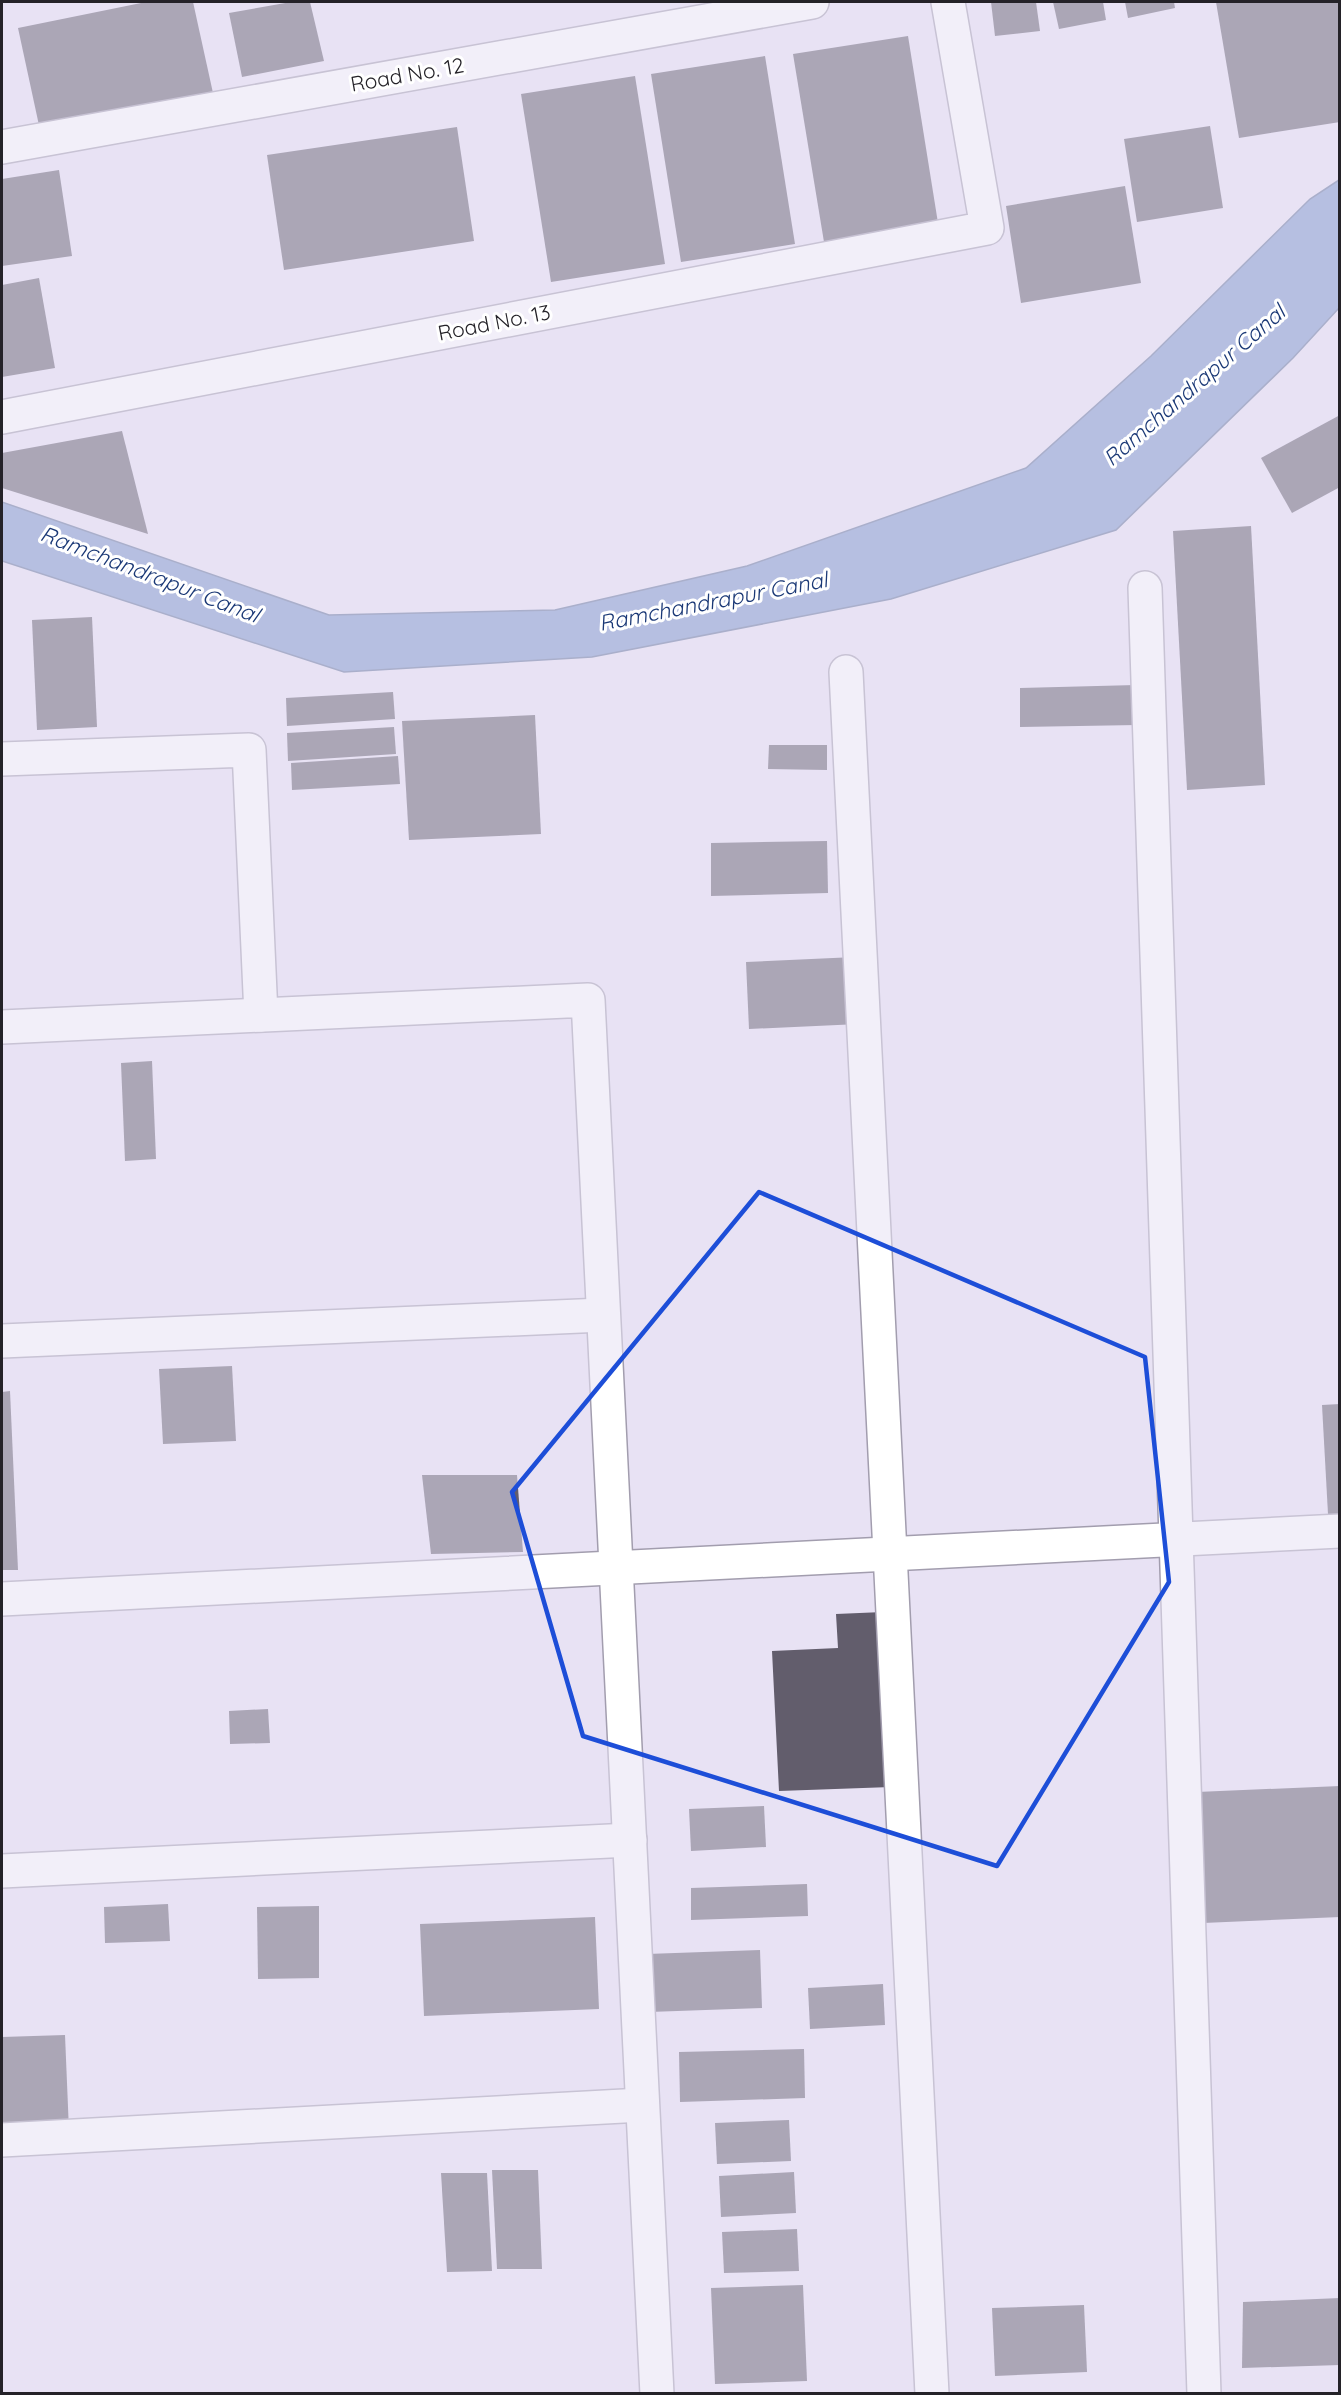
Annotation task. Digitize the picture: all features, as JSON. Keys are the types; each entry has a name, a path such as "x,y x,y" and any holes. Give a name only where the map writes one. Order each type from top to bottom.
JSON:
{"street":[{"name":"Road No. 12","path":"2,147 812,2"},
{"name":"Road No. 13","path":"2,417 987,228 948,2"},
{"path":"1145,588 1204,2394"},
{"path":"846,672 932,2394"},
{"path":"2,759 249,750 261,1015"},
{"path":"2,1027 588,1000 657,2394"},
{"path":"2,1341 603,1315"},
{"path":"2,1599 1340,1531"},
{"path":"2,1871 630,1840"},
{"path":"2,2140 642,2105"}],"highlighted area":[{"path":"759,1192 1145,1357 1169,1582 997,1866 583,1736 512,1492"}],"water":[{"name":"Ramchandrapur Canal","path":"1339,180 1339,308 1293,358 1116,530 891,599 592,657 344,672 2,561 2,502 329,615 555,610 747,566 1026,468 1151,356 1310,199"}],"building":[{"path":"146,2 193,2 213,93 40,130 18,28"},
{"path":"291,2 310,2 324,61 242,77 229,13"},
{"path":"991,2 1036,2 1040,31 995,36"},
{"path":"1053,2 1103,2 1106,20 1059,29"},
{"path":"1125,2 1174,2 1175,8 1128,18"},
{"path":"1216,2 1340,2 1340,122 1239,138"},
{"path":"908,36 938,223 824,242 793,54"},
{"path":"765,56 795,244 681,262 651,74"},
{"path":"635,76 665,264 551,282 521,94"},
{"path":"1210,126 1223,208 1137,222 1124,139"},
{"path":"457,127 474,241 284,270 267,155"},
{"path":"59,170 72,256 2,266 2,179"},
{"path":"1125,186 1141,283 1021,303 1006,206"},
{"path":"39,278 55,368 2,377 2,285"},
{"path":"1340,415 1340,487 1292,513 1261,458"},
{"path":"122,431 148,534 2,488 2,453"},
{"path":"1251,526 1265,785 1187,790 1173,531"},
{"path":"92,617 97,727 37,730 32,620"},
{"path":"1136,685 1137,725 1020,727 1020,688"},
{"path":"393,692 395,719 287,726 286,698"},
{"path":"535,715 541,834 409,840 402,721"},
{"path":"394,727 396,754 288,761 287,733"},
{"path":"769,745 827,745 827,770 768,769"},
{"path":"398,756 400,784 292,790 291,763"},
{"path":"827,841 828,893 711,896 711,843"},
{"path":"855,957 859,1024 749,1029 746,962"},
{"path":"152,1061 156,1159 125,1161 121,1063"},
{"path":"232,1366 236,1441 163,1444 159,1369"},
{"path":"10,1391 18,1570 2,1570 2,1392"},
{"path":"1340,1404 1340,1532 1329,1532 1322,1405"},
{"path":"422,1475 517,1475 523,1552 431,1554"},
{"path":"883,1612 891,1787 779,1791 772,1651 838,1648 836,1614"},
{"path":"268,1709 270,1743 230,1744 229,1711"},
{"path":"1340,1786 1340,1917 1203,1923 1197,1792"},
{"path":"764,1806 766,1847 691,1851 689,1809"},
{"path":"807,1884 808,1916 691,1920 691,1888"},
{"path":"168,1904 170,1941 105,1943 104,1907"},
{"path":"319,1906 319,1978 258,1979 257,1907"},
{"path":"595,1917 599,2009 424,2016 420,1924"},
{"path":"760,1950 762,2008 649,2012 647,1954"},
{"path":"883,1984 885,2025 810,2029 808,1988"},
{"path":"65,2035 69,2131 2,2134 2,2037"},
{"path":"804,2049 805,2098 680,2102 679,2052"},
{"path":"789,2120 791,2161 717,2164 715,2123"},
{"path":"492,2170 538,2170 542,2269 497,2269"},
{"path":"794,2172 796,2213 721,2217 719,2176"},
{"path":"441,2173 487,2173 492,2271 447,2272"},
{"path":"797,2229 799,2271 724,2273 722,2232"},
{"path":"803,2285 807,2381 715,2384 711,2288"},
{"path":"1340,2298 1340,2365 1242,2368 1243,2302"},
{"path":"1084,2305 1087,2372 995,2376 992,2308"}]}
